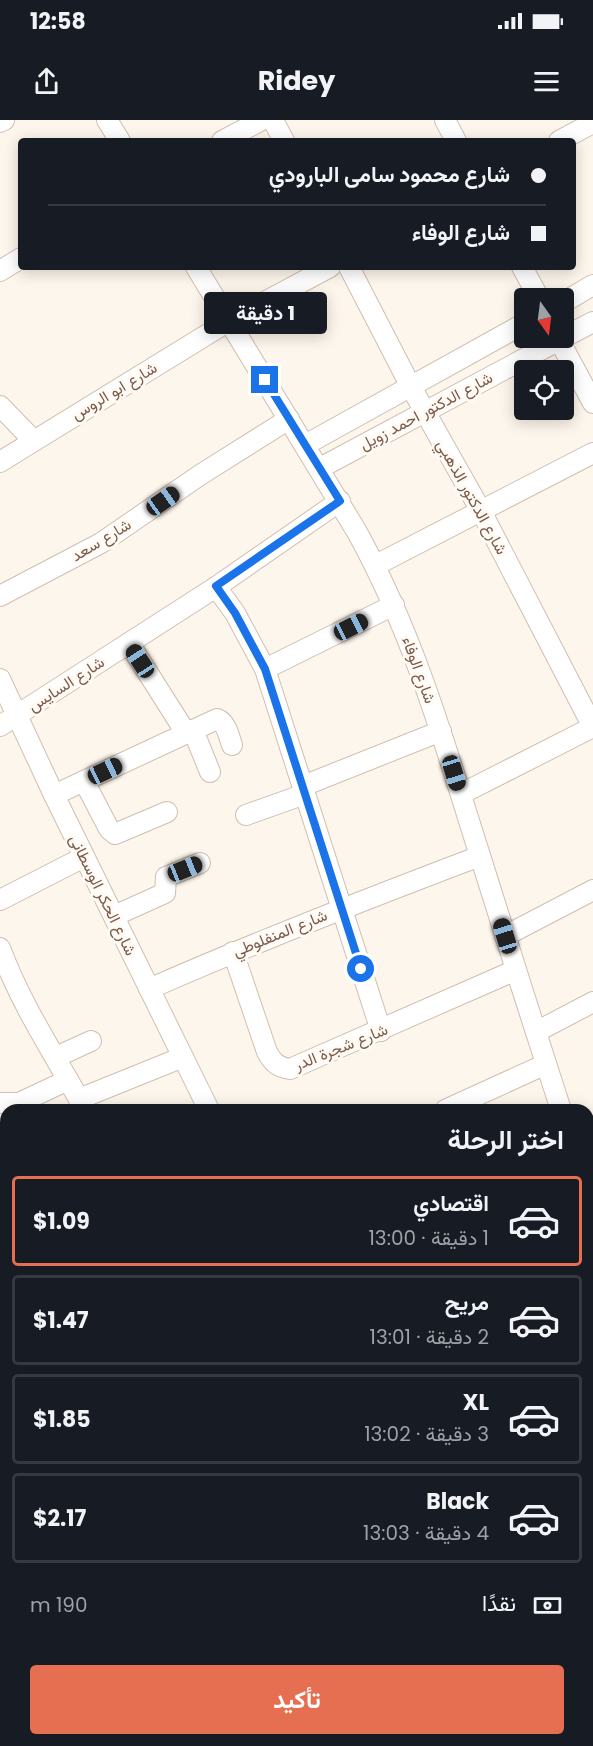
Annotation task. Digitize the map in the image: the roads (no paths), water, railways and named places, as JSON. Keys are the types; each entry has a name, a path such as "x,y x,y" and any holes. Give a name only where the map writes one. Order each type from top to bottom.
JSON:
{"street":[{"path":"0,123 4,120"},
{"path":"107,120 118,138"},
{"path":"228,138 262,120"},
{"path":"273,120 282,138"},
{"path":"445,120 454,138"},
{"path":"565,138 589,126"},
{"path":"0,272 18,260"},
{"name":"شارع الوفاء","path":"198,270 340,501 376,565 394,605 441,731 559,1104"},
{"name":"شارع ابو الروس","path":"0,462 229,321 324,270"},
{"name":"شارع الدكتور الذهبي","path":"351,270 411,387 481,511 593,727"},
{"path":"524,270 534,288"},
{"path":"574,296 593,285"},
{"name":"شارع الدكتور احمد زويل","path":"574,332 593,322"},
{"name":"شارع الدكتور احمد زويل","path":"305,445 514,329"},
{"name":"شارع الدكتور احمد زويل","path":"320,468 543,348"},
{"path":"567,348 593,403"},
{"path":"0,406 33,440"},
{"name":"شارع سعد","path":"0,596 101,543 200,475 289,419"},
{"path":"376,565 593,453"},
{"name":"شارع السايس","path":"8,721 216,586 340,501"},
{"path":"216,586 235,613 265,669 381,1031"},
{"path":"265,669 394,605"},
{"path":"129,643 189,731 210,772"},
{"name":"شارع الحكر الوسطانى","path":"0,679 8,721 54,795 206,1104"},
{"path":"54,795 217,719 220,720 232,746"},
{"path":"460,794 593,727"},
{"path":"246,815 441,731"},
{"path":"84,781 111,832 115,834 167,812"},
{"name":"شارع المنفلوطي","path":"149,988 341,908 480,856"},
{"path":"0,900 84,857"},
{"path":"114,916 165,892 166,877 200,863"},
{"path":"505,936 593,890"},
{"path":"0,948 23,1003 56,1056 81,1104"},
{"name":"شارع شجرة الدر","path":"233,952 267,1052 272,1061 290,1070 516,970"},
{"path":"536,1032 593,1002"},
{"path":"56,1056 91,1041"},
{"path":"84,1104 183,1057"},
{"path":"459,1104 546,1064"},
{"path":"0,1103 19,1103 69,1080"}]}
